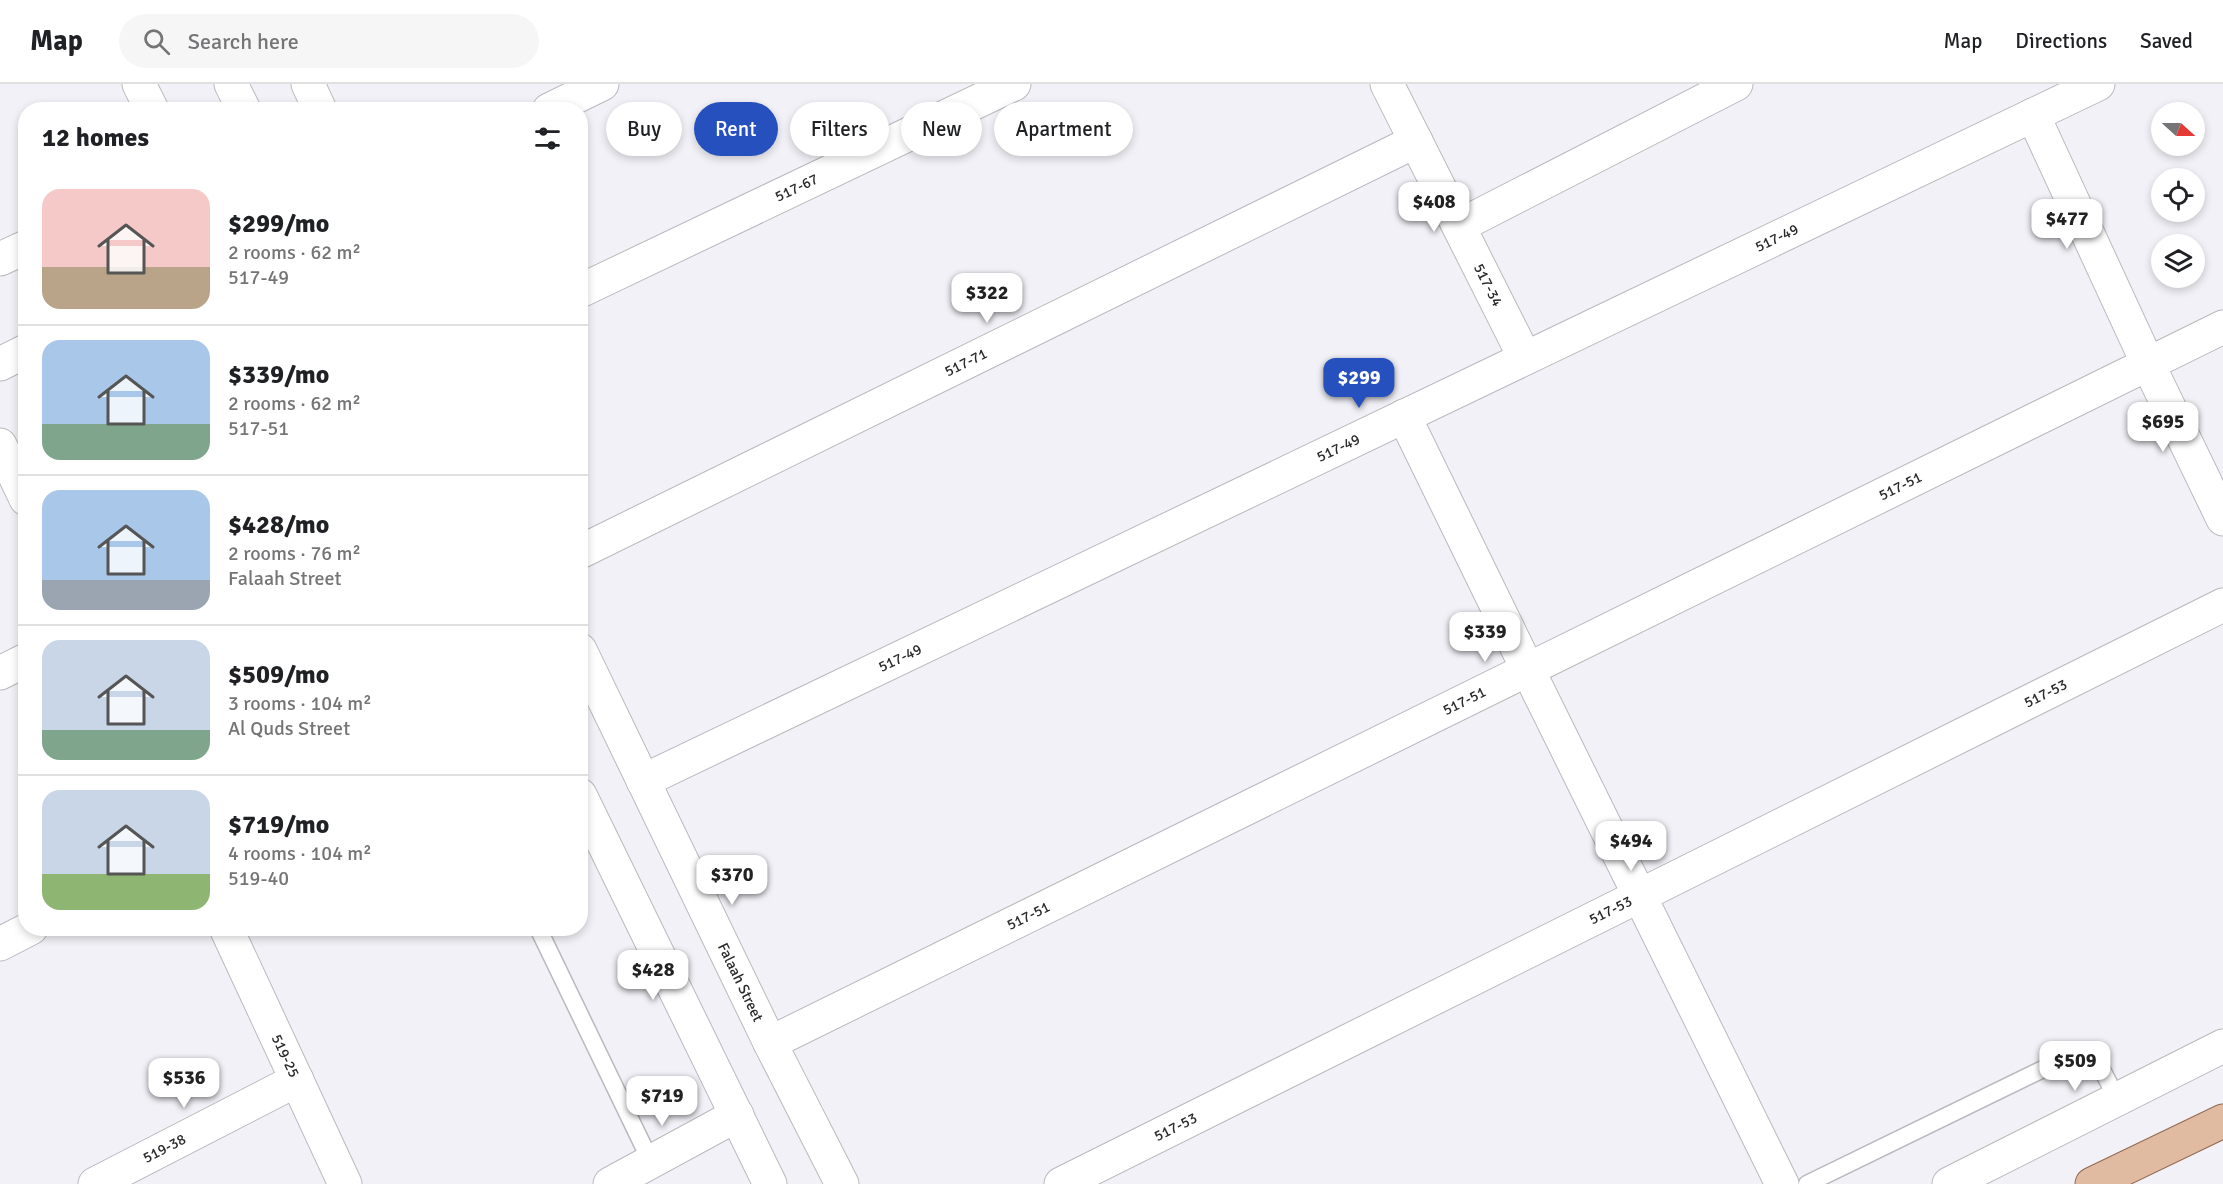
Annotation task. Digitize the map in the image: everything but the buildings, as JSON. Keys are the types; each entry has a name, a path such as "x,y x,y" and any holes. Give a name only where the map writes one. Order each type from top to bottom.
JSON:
{"main road":[{"path":"2092,1184 2223,1121"}],"street":[{"path":"139,84 148,102"},
{"path":"231,84 240,102"},
{"path":"308,84 316,102"},
{"path":"565,102 602,84"},
{"name":"517-67","path":"588,287 1014,84"},
{"name":"517-34","path":"1387,84 1525,358"},
{"path":"1459,226 1736,84"},
{"name":"517-49","path":"644,781 2098,84"},
{"path":"2033,115 2148,364 2223,519"},
{"name":"517-71","path":"588,548 1416,141"},
{"path":"0,259 18,251"},
{"name":"517-51","path":"770,1043 2223,327"},
{"path":"0,364 18,355"},
{"path":"1404,416 1782,1184"},
{"path":"0,445 18,482"},
{"name":"517-53","path":"1061,1184 2223,605"},
{"path":"0,673 18,664"},
{"name":"Falaah Street","path":"588,666 770,1043 842,1184"},
{"path":"588,811 770,1184"},
{"path":"0,944 18,935"},
{"name":"519-25","path":"230,936 345,1184"},
{"path":"1949,1184 1987,1176 2117,1099 2223,1046"},
{"name":"519-38","path":"95,1184 297,1080"},
{"path":"610,1184 737,1115"}],"lane":[{"path":"542,936 651,1162"},
{"path":"1807,1184 2078,1052 2096,1058 2117,1099"}]}
